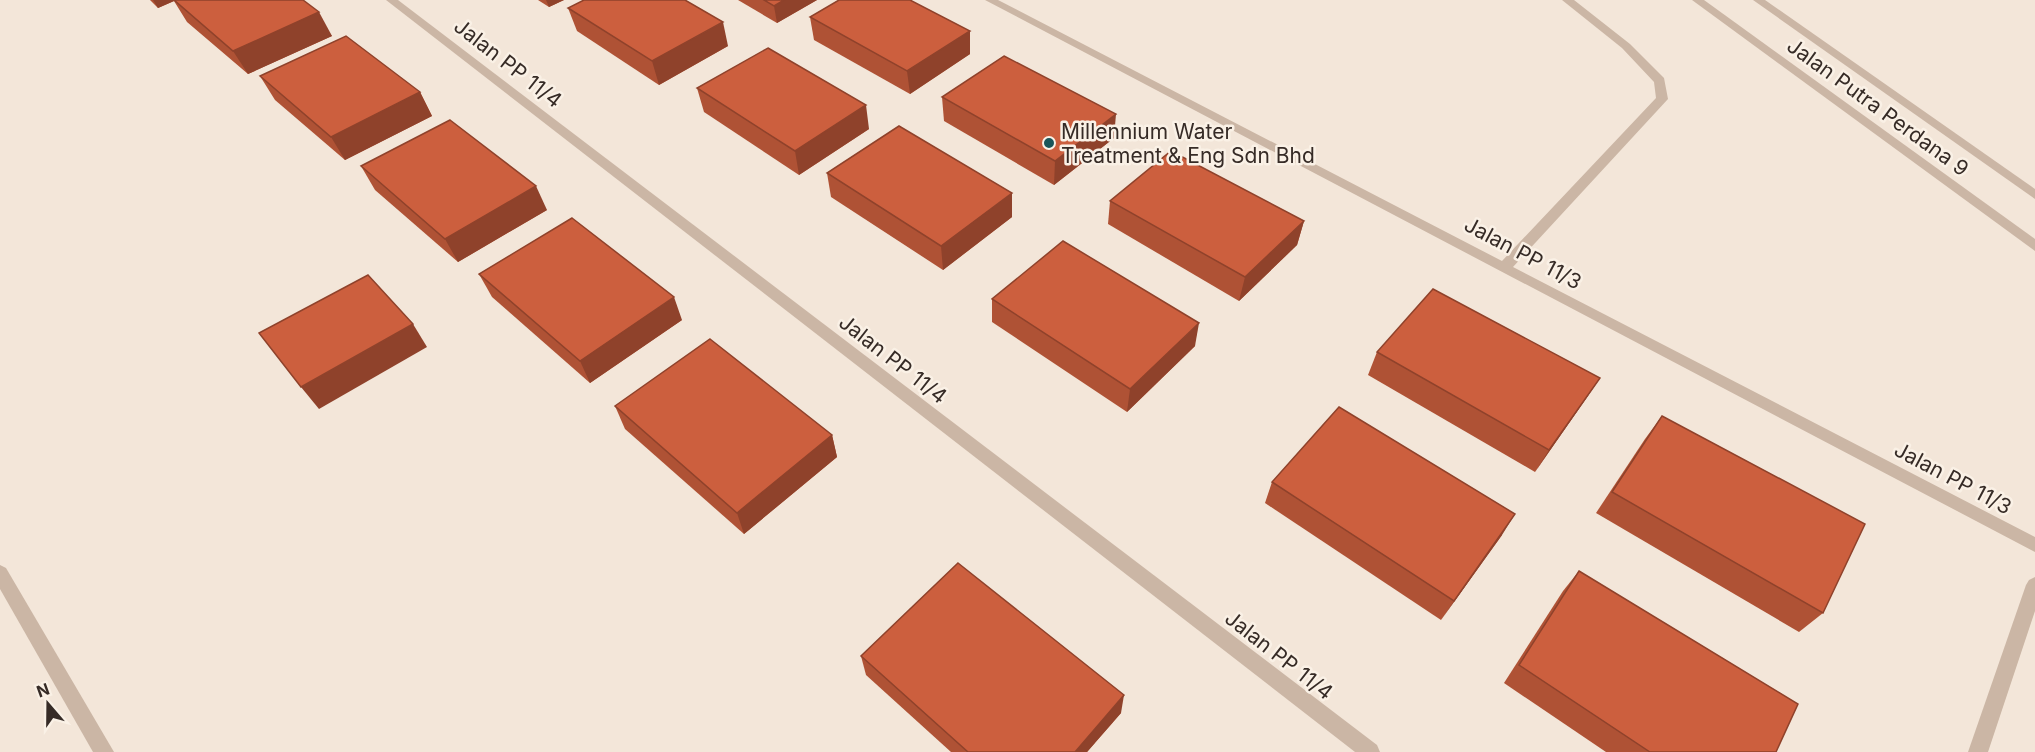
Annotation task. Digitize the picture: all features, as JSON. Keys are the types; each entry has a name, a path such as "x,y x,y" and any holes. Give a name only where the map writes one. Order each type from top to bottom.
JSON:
{"street":[{"name":"Jalan PP 11/4","path":"391,0 1370,752"},
{"name":"Jalan PP 11/3","path":"990,0 2035,545"},
{"path":"1505,267 1662,99 1660,81 1633,53 1567,0"},
{"name":"Jalan Putra Perdana 9","path":"1698,0 2035,246"},
{"name":"Jalan Putra Perdana 9","path":"1758,0 2035,195"},
{"path":"0,573 104,752"},
{"path":"1978,752 2035,585"}],"building":[{"path":"174,0 303,0 319,12 233,51"},
{"path":"584,0 685,0 723,22 652,61 568,8"},
{"path":"764,0 784,0 774,6"},
{"path":"839,0 910,0 970,31 907,71 810,17"},
{"path":"346,36 420,92 331,137 260,76"},
{"path":"768,48 866,105 795,151 697,88"},
{"path":"1004,56 1116,114 1055,161 942,97"},
{"path":"450,120 536,186 445,239 361,166"},
{"path":"899,126 1012,193 941,246 827,173"},
{"path":"1171,151 1304,221 1245,277 1110,201"},
{"path":"572,218 674,297 580,361 479,274"},
{"path":"1063,241 1199,323 1130,389 992,299"},
{"path":"368,275 413,324 301,387 259,333"},
{"path":"1433,289 1600,378 1549,450 1377,352"},
{"path":"710,339 832,435 737,513 615,406"},
{"path":"1339,407 1515,514 1454,601 1272,482"},
{"path":"1662,416 1865,524 1823,613 1612,492"},
{"path":"958,563 1124,695 1075,752 968,752 861,656"},
{"path":"1579,571 1798,704 1776,752 1650,752 1519,665"}],"place":[{"name":"Millennium Water Treatment & Eng Sdn Bhd","path":"1049,143"}]}
